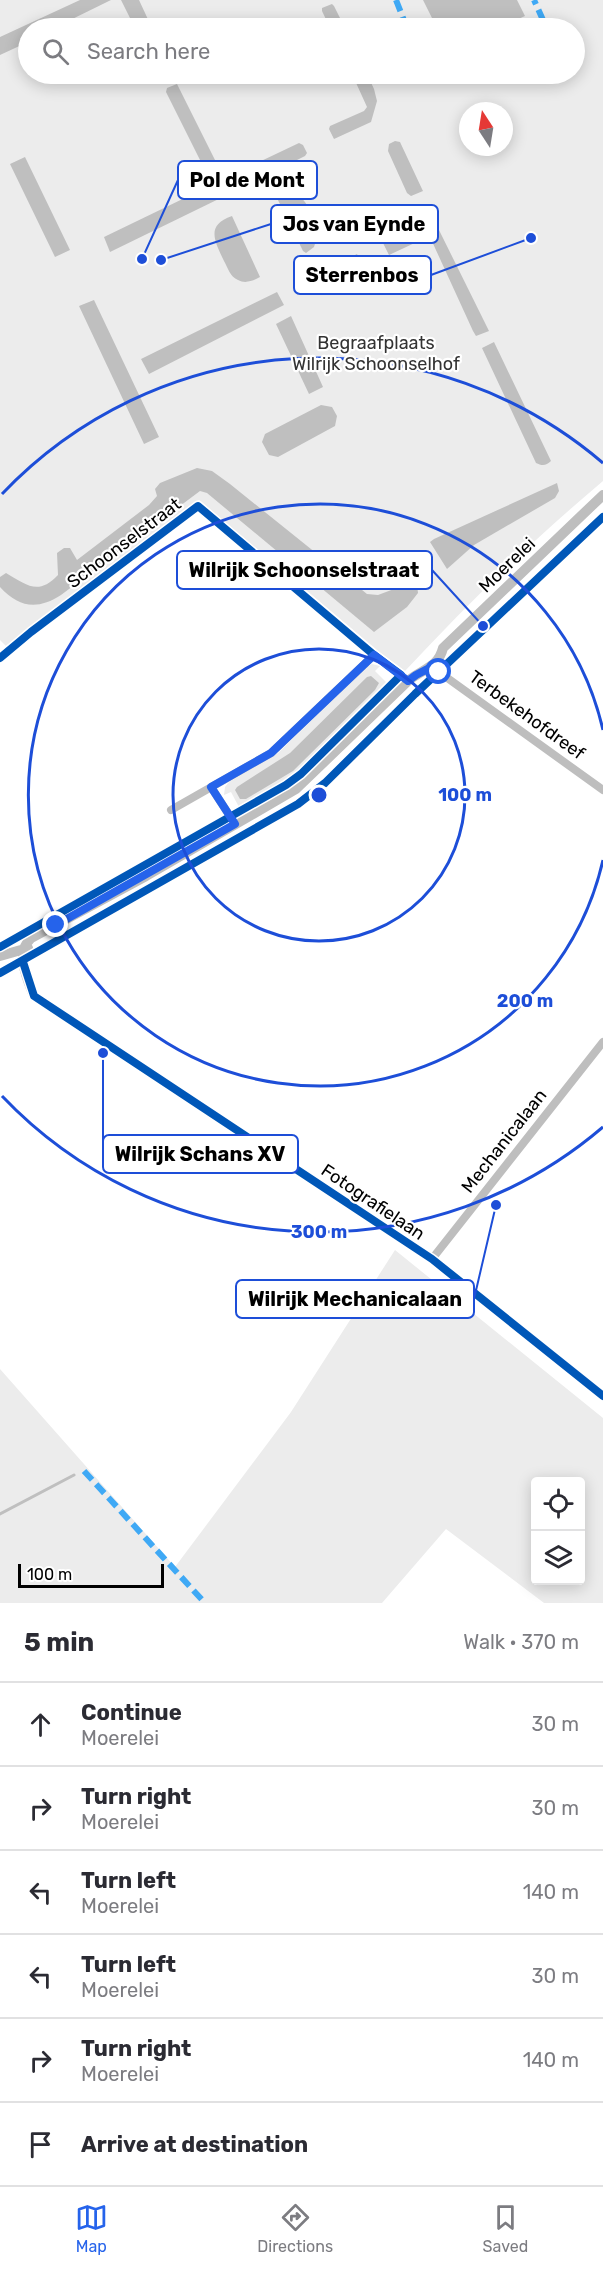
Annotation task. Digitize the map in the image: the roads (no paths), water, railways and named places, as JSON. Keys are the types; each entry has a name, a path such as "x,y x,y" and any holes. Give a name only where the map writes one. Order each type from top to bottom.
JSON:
{"street":[{"name":"Moerelei","path":"0,956 24,950 24,944 31,938 296,789 408,681 435,665 441,657 443,648 603,495"},
{"name":"Schoonselstraat","path":"0,658 198,506"},
{"path":"171,810 271,753 374,655 408,681"},
{"name":"Terbekehofdreef","path":"435,665 439,672 603,790"},
{"path":"211,787 235,824"},
{"name":"Fotografielaan","path":"24,950 23,962 34,996 432,1259 603,1396"},
{"name":"Mechanicalaan","path":"432,1259 603,1042"}],"waterway":[{"path":"0,1514 74,1475"}],"place":[{"name":"Sterrenbos","path":"531,238"},
{"name":"Pol de Mont","path":"142,259"},
{"name":"Jos van Eynde","path":"161,260"},
{"name":"Wilrijk Schoonselstraat","path":"483,626"},
{"name":"Wilrijk Schans XV","path":"103,1053"},
{"name":"Wilrijk Mechanicalaan","path":"496,1205"}],"park label":[{"name":"Begraafplaats Wilrijk Schoonselhof","path":"376,353"}]}
